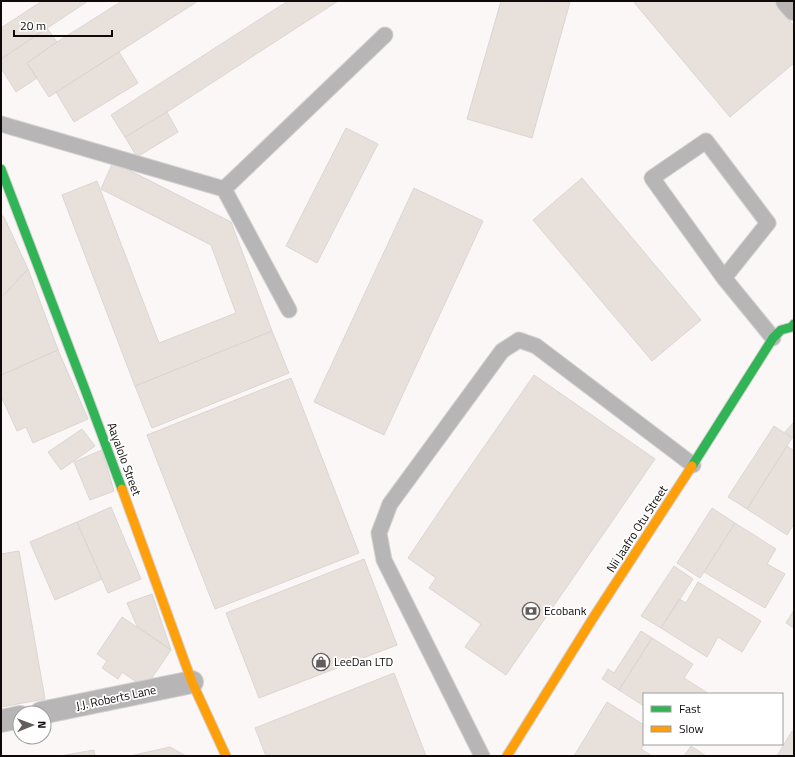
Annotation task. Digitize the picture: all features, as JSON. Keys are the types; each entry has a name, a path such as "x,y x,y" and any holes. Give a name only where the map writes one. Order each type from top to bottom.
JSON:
{"street":[{"path":"787,1 794,9"},
{"name":"Aayalolo Street","path":"1,169 86,392 192,682 226,756"},
{"name":"Nii Jaafro Otu Street","path":"508,756 595,615 693,465 773,338 780,330 793,327"},
{"name":"J.J. Roberts Lane","path":"52,711 192,682"},
{"path":"1,721 12,719"}],"lane":[{"path":"224,189 385,35"},
{"path":"1,124 224,189 289,310"},
{"path":"724,278 768,223 706,141 652,178 724,278 773,338"},
{"path":"482,756 384,560 379,533 390,504 502,351 519,340 536,346 693,465"}],"building":[{"path":"42,1 88,1 1,59 1,28"},
{"path":"122,1 198,1 49,97 27,63"},
{"path":"288,1 338,1 167,112 125,137 111,115"},
{"path":"501,1 570,2 532,138 467,119"},
{"path":"633,1 773,1 794,26 794,63 730,117"},
{"path":"47,28 57,42 27,63 37,78 16,92 1,68 1,59"},
{"path":"119,52 138,83 74,122 56,92"},
{"path":"167,112 178,132 137,157 125,137"},
{"path":"346,128 378,144 317,263 286,246"},
{"path":"113,162 231,222 272,331 135,386 62,195 97,181 159,343 236,313 211,245 101,189"},
{"path":"582,178 701,320 652,361 533,220"},
{"path":"414,188 483,221 384,435 314,402"},
{"path":"1,215 4,217 28,269 1,298"},
{"path":"28,269 58,350 1,375 1,298"},
{"path":"272,331 289,373 152,428 135,386"},
{"path":"58,350 88,419 33,443 26,427 17,431 1,396 1,375"},
{"path":"534,375 655,459 506,675 465,647 481,624 429,588 436,578 408,558"},
{"path":"291,378 359,553 215,609 147,435"},
{"path":"794,422 794,439 785,432"},
{"path":"774,426 792,438 747,509 728,497"},
{"path":"82,429 95,446 61,470 48,452"},
{"path":"787,446 794,451 794,524 787,535 747,509"},
{"path":"102,450 114,491 90,500 74,462"},
{"path":"111,507 141,579 108,593 77,522"},
{"path":"712,508 735,523 700,578 677,563"},
{"path":"77,522 102,579 55,600 30,542"},
{"path":"735,523 776,549 767,564 785,574 765,608 704,572"},
{"path":"19,551 45,699 1,707 1,554"},
{"path":"364,559 397,645 259,698 226,613"},
{"path":"674,566 693,579 661,628 641,616"},
{"path":"698,582 761,621 742,652 718,637 707,657 661,628 679,599 686,603"},
{"path":"152,594 171,650 137,626 127,603"},
{"path":"794,610 794,628 786,623"},
{"path":"122,617 171,650 145,688 122,672 118,679 102,668 107,661 97,654"},
{"path":"641,631 652,638 619,690 602,679 608,669 614,673"},
{"path":"652,638 693,664 684,678 707,693 643,693 643,705 619,690"},
{"path":"394,673 426,756 266,756 255,728"},
{"path":"607,702 643,724 643,745 641,749 652,756 574,756"},
{"path":"792,731 794,732 794,756 777,756"},
{"path":"691,746 706,756 684,756"},
{"path":"170,747 186,756 130,756"},
{"path":"94,750 95,756 60,756"}],"traffic: fast":[{"path":"1,169 122,489"},
{"path":"692,466 773,338 781,330 792,327 794,324"}],"traffic: slow":[{"path":"507,756 595,615 692,466"},
{"path":"122,489 192,682 226,756"}],"place":[{"name":"Ecobank","path":"531,611"},
{"name":"LeeDan LTD","path":"321,662"}]}
